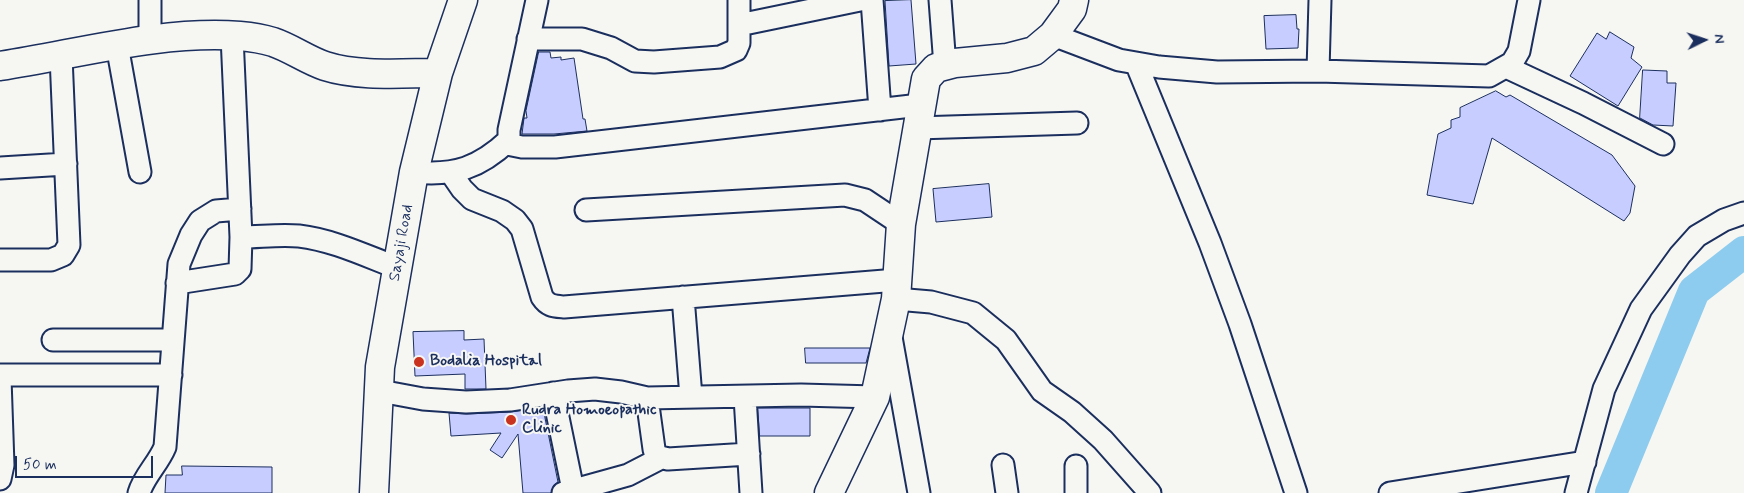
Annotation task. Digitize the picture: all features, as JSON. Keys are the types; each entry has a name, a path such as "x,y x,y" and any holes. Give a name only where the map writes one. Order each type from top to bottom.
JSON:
{"main road":[{"name":"Sayaji Road","path":"374,493 380,367 414,172 438,73 463,0"},
{"path":"829,493 875,397 890,332 897,290 902,224 926,79 936,68 955,63 1007,58 1034,51 1053,35 1072,9 1074,0"},
{"path":"0,66 117,45 201,34 242,36 275,42 326,66 353,72 394,74 438,73"}],"street":[{"path":"150,0 150,41"},
{"path":"537,0 509,130 509,140 512,145 522,147 555,147 880,110 919,116 1077,123"},
{"path":"528,39 582,39 610,48 635,61 654,62 720,57 736,50 739,43 739,0"},
{"path":"739,25 860,0"},
{"path":"872,0 880,110"},
{"path":"940,0 945,66"},
{"path":"1318,71 1320,0"},
{"path":"1053,35 1119,60 1158,67 1217,72 1318,71 1488,76 1512,63 1518,50 1529,0"},
{"path":"177,283 236,274 240,269 241,237 232,36"},
{"path":"117,45 140,172"},
{"path":"0,260 51,260 63,254 69,245 61,56"},
{"path":"1136,63 1210,243 1240,324 1296,493"},
{"path":"1506,67 1583,103 1663,144"},
{"path":"414,172 435,174 476,165 494,154 509,140"},
{"path":"0,168 66,164"},
{"path":"451,172 462,189 472,199 502,211 515,220 522,229 542,297 547,304 553,306 564,307 683,297 897,290 972,314 1006,340 1042,391 1072,412 1103,440 1150,493"},
{"path":"586,210 845,195 865,200 902,224"},
{"path":"138,493 142,483 159,461 165,447 179,264 190,235 200,220 216,211 240,208"},
{"path":"1576,493 1604,389 1641,310 1680,255 1697,236 1724,220 1744,212"},
{"path":"241,237 297,236 312,238 398,268"},
{"path":"683,297 692,397"},
{"path":"890,332 919,493"},
{"path":"53,340 174,340"},
{"path":"0,479 3,464 0,376 171,375"},
{"path":"380,391 423,399 466,402 510,400 595,389 647,398 801,395 875,397"},
{"path":"553,393 568,491 628,475 660,458 749,454"},
{"path":"746,396 751,493"},
{"path":"647,398 654,449 656,456 660,458"},
{"path":"1390,493 1585,462"},
{"path":"1003,466 1008,493"},
{"path":"1076,466 1076,493"}],"building":[{"path":"911,0 916,64 889,66 885,1"},
{"path":"1296,15 1297,29 1299,29 1298,48 1266,49 1264,16"},
{"path":"1610,32 1634,47 1631,58 1642,67 1618,106 1570,76 1597,33 1606,39"},
{"path":"539,52 550,52 551,58 561,57 561,60 574,58 583,119 585,119 587,131 522,134 524,118 527,118 526,111"},
{"path":"1643,70 1667,71 1667,83 1676,83 1673,126 1653,125 1640,118"},
{"path":"1496,91 1506,97 1510,95 1612,155 1635,186 1630,213 1624,221 1492,138 1473,204 1427,195 1438,134 1451,128 1451,120 1460,117 1460,108"},
{"path":"989,184 992,217 936,222 933,189"},
{"path":"464,331 464,340 484,339 486,389 465,389 465,374 415,376 413,332"},
{"path":"805,348 870,348 866,363 806,363"},
{"path":"543,408 558,482 554,485 551,493 523,493 518,434 502,458 490,450 501,433 451,436 449,413 511,412"},
{"path":"758,408 810,408 810,436 760,436"},
{"path":"182,466 272,467 272,493 165,493 166,475 182,475"}],"waterway":[{"path":"1611,493 1694,291 1744,252"}],"place":[{"name":"Bodalia Hospital","path":"419,362"},
{"name":"Rudra Homoeopathic Clinic","path":"511,420"}]}
